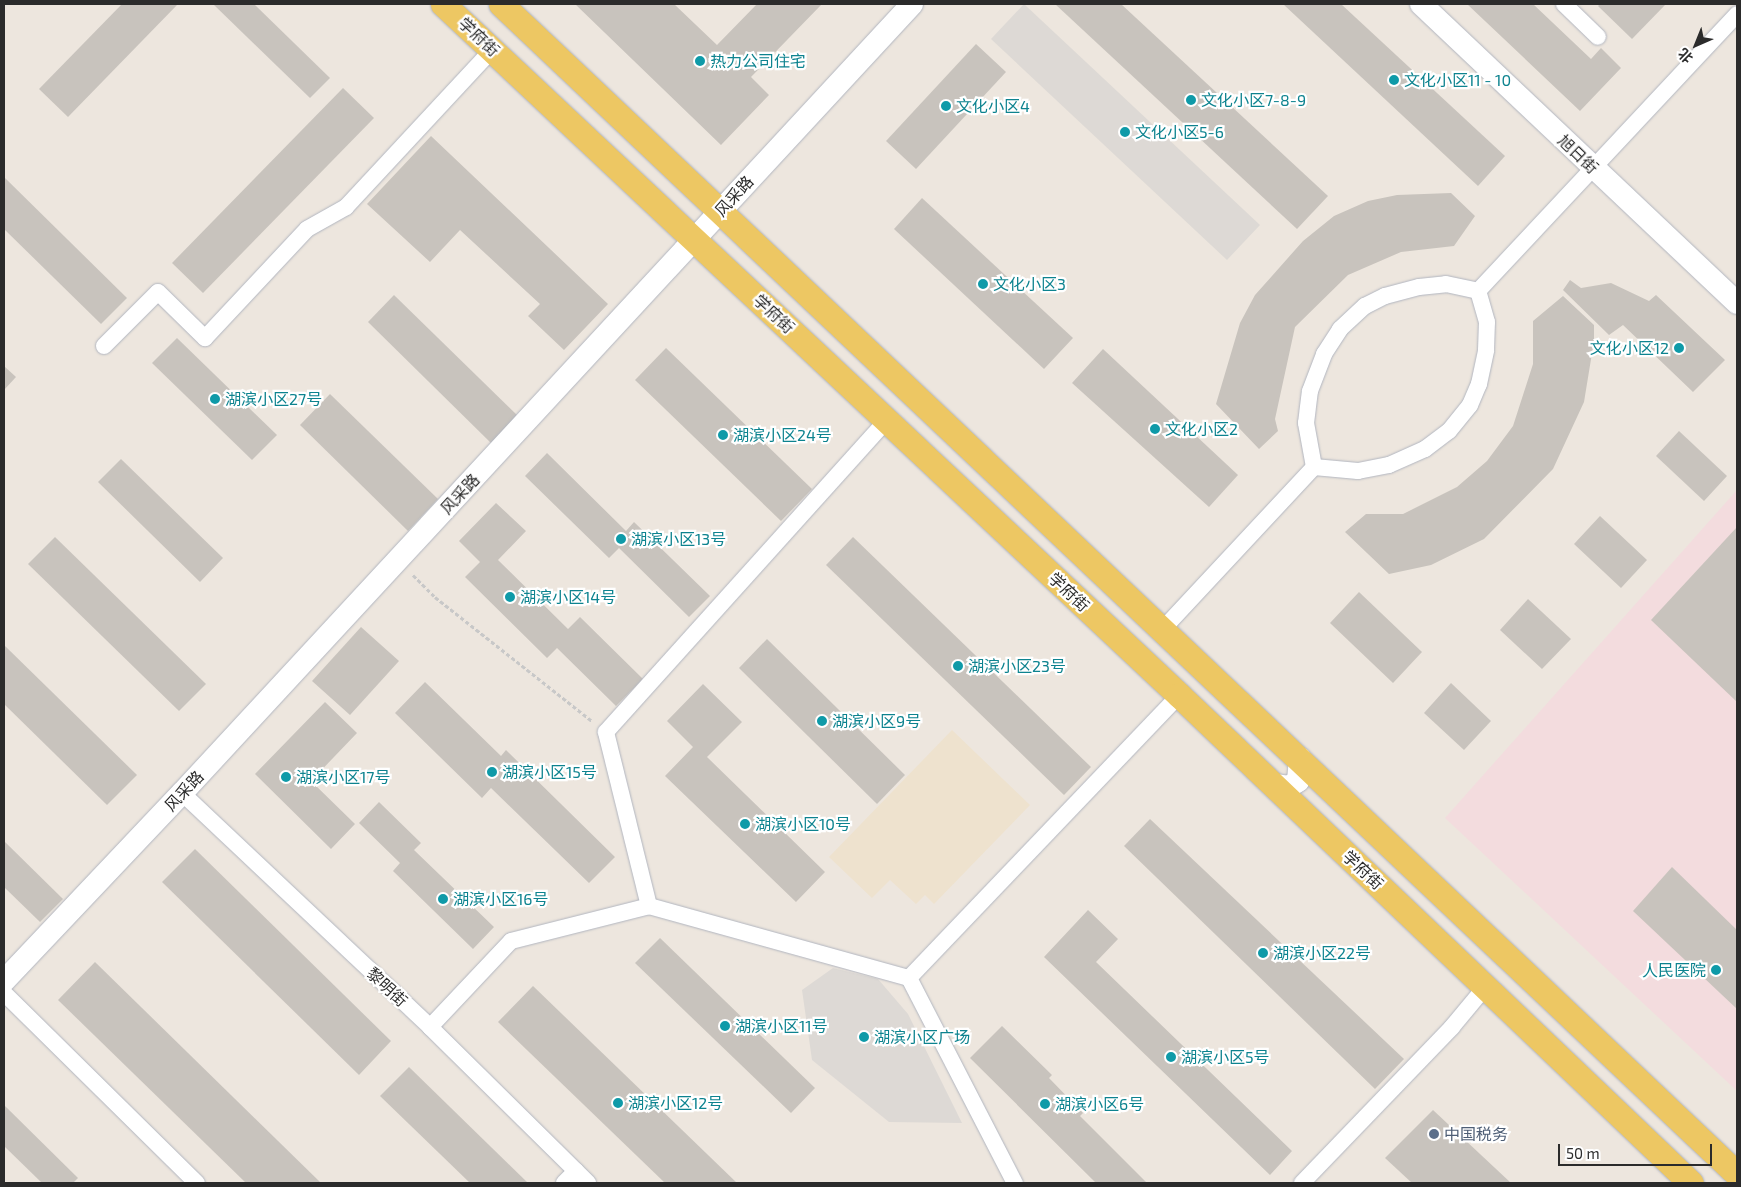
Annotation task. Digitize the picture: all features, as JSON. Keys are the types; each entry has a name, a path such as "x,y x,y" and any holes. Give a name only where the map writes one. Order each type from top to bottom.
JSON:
{"main road":[{"name":"学府街","path":"443,4 1274,785 1691,1183"},
{"path":"501,4 1300,758 1737,1174"},
{"name":"风采路","path":"4,981 182,793 695,240 720,209 912,4"},
{"name":"旭日街","path":"1421,4 1737,303"},
{"path":"1274,785 1289,787 1298,781 1300,758"}],"street":[{"path":"1564,4 1598,37"},
{"path":"1478,290 1737,14"},
{"path":"104,346 158,292 205,338 307,229 346,207 492,50"},
{"path":"1314,467 1306,423 1310,391 1324,354 1340,329 1365,306 1385,296 1418,286 1446,284 1478,290"},
{"path":"1314,467 1358,471 1389,465 1425,449 1449,431 1470,405 1479,384 1486,350 1487,322 1478,290"},
{"path":"648,906 606,732 886,420"},
{"path":"1162,629 1314,467"},
{"path":"909,978 1178,695"},
{"name":"黎明街","path":"182,793 430,1027 588,1183"},
{"path":"430,1027 512,941 648,906 909,978 1015,1183"},
{"path":"1302,1183 1452,1027 1486,986"},
{"path":"4,993 196,1183"},
{"path":"564,1183 576,1171"}],"path":[{"path":"398,560 435,597 606,732"}],"shaded area":[{"name":"文化小区5-6","path":"1024,4 1260,225 1227,260 991,39"},
{"path":"1737,490 1737,1091 1445,818"},
{"path":"952,730 1030,805 934,904 925,895 916,904 890,880 872,898 829,857"},
{"name":"湖滨小区广场","path":"833,968 878,979 908,1014 962,1123 889,1122 812,1060 802,990"}],"building":[{"path":"122,4 178,4 68,117 39,89"},
{"path":"213,4 254,4 330,78 310,98"},
{"name":"热力公司住宅","path":"575,4 674,4 717,45 757,4 822,4 751,77 769,95 721,145"},
{"name":"文化小区7-8-9","path":"1055,4 1121,4 1328,196 1297,229"},
{"name":"文化小区11 - 10","path":"1283,4 1341,4 1505,156 1478,186"},
{"path":"1467,4 1533,4 1591,59 1601,48 1621,68 1580,111"},
{"path":"1600,4 1666,4 1632,39 1598,6"},
{"name":"文化小区4","path":"976,44 1006,72 916,169 886,141"},
{"path":"343,88 374,118 203,293 172,263"},
{"path":"431,136 608,304 564,350 528,316 540,304 460,230 430,262 367,204"},
{"path":"4,177 127,298 101,324 4,229"},
{"path":"1451,193 1475,216 1454,246 1401,252 1348,275 1295,327 1275,419 1278,431 1259,449 1216,404 1240,323 1255,295 1303,241 1334,216 1368,201 1397,195"},
{"name":"文化小区3","path":"922,198 1073,338 1044,369 894,229"},
{"name":"文化小区12","path":"1570,280 1581,288 1611,283 1649,301 1656,295 1725,360 1693,392 1623,325 1609,335 1563,290"},
{"path":"394,295 519,417 492,444 368,322"},
{"path":"1563,296 1594,325 1594,341 1584,402 1553,469 1484,539 1431,565 1389,574 1345,532 1366,514 1403,514 1457,487 1487,461 1513,426 1533,364 1533,321"},
{"name":"湖滨小区27号","path":"177,338 277,435 252,460 152,363"},
{"name":"湖滨小区24号","path":"666,348 812,489 781,521 635,380"},
{"name":"文化小区2","path":"1103,349 1238,475 1209,507 1072,383"},
{"path":"4,366 16,377 4,390"},
{"path":"330,394 438,499 408,531 300,425"},
{"path":"1679,431 1727,476 1704,501 1656,456"},
{"name":"湖滨小区13号","path":"547,453 626,531 634,522 710,596 689,617 619,548 609,558 525,476"},
{"path":"121,459 223,558 200,582 98,482"},
{"name":"湖滨小区14号","path":"496,503 526,531 498,560 568,629 580,617 643,679 616,706 557,648 547,658 465,577 480,562 459,541"},
{"path":"1600,516 1647,560 1621,588 1574,544"},
{"path":"1737,527 1737,702 1651,620"},
{"path":"55,537 206,684 179,711 28,564"},
{"name":"湖滨小区23号","path":"853,537 1091,767 1064,795 826,565"},
{"path":"1359,592 1422,652 1393,683 1330,623"},
{"path":"1528,599 1571,639 1542,669 1500,630"},
{"path":"361,627 399,661 350,715 312,681"},
{"name":"湖滨小区9号","path":"767,639 905,775 877,804 739,668"},
{"path":"4,645 137,775 107,805 4,704"},
{"name":"湖滨小区15号","path":"425,682 501,756 506,750 615,857 589,883 491,788 482,798 395,713"},
{"path":"1451,683 1491,721 1464,750 1424,713"},
{"name":"湖滨小区10号","path":"703,684 742,722 707,757 825,872 796,902 665,776 693,747 667,721"},
{"name":"湖滨小区17号","path":"325,702 357,733 311,781 355,824 331,849 255,774"},
{"name":"湖滨小区16号","path":"379,802 421,843 414,850 494,927 473,949 393,871 400,863 359,823"},
{"name":"湖滨小区22号","path":"1150,819 1404,1059 1375,1089 1124,846"},
{"path":"4,841 63,899 40,922 4,887"},
{"path":"195,849 391,1041 359,1075 162,882"},
{"name":"人民医院","path":"1672,867 1737,930 1737,1009 1633,911"},
{"name":"湖滨小区5号","path":"1088,910 1118,939 1096,962 1292,1151 1270,1175 1044,957"},
{"name":"湖滨小区11号","path":"660,938 815,1088 791,1113 635,963"},
{"path":"95,962 320,1182 246,1183 58,1000"},
{"name":"湖滨小区12号","path":"533,986 737,1183 665,1183 498,1022"},
{"name":"湖滨小区6号","path":"1002,1026 1052,1075 1049,1078 1083,1113 1080,1116 1147,1183 1096,1183 970,1058"},
{"path":"409,1067 528,1183 470,1183 380,1096"},
{"path":"4,1105 78,1178 73,1183 42,1183 4,1146"},
{"name":"中国税务","path":"1433,1110 1511,1183 1412,1183 1385,1158"}],"place":[{"name":"热力公司住宅","path":"700,61"},
{"name":"文化小区11 - 10","path":"1394,80"},
{"name":"文化小区7-8-9","path":"1191,100"},
{"name":"文化小区4","path":"946,106"},
{"name":"文化小区5-6","path":"1125,132"},
{"name":"文化小区3","path":"983,284"},
{"name":"文化小区12","path":"1679,348"},
{"name":"湖滨小区27号","path":"215,399"},
{"name":"文化小区2","path":"1155,429"},
{"name":"湖滨小区24号","path":"723,435"},
{"name":"湖滨小区13号","path":"621,539"},
{"name":"湖滨小区14号","path":"510,597"},
{"name":"湖滨小区23号","path":"958,666"},
{"name":"湖滨小区9号","path":"822,721"},
{"name":"湖滨小区15号","path":"492,772"},
{"name":"湖滨小区17号","path":"286,777"},
{"name":"湖滨小区10号","path":"745,824"},
{"name":"湖滨小区16号","path":"443,899"},
{"name":"湖滨小区22号","path":"1263,953"},
{"name":"人民医院","path":"1716,970"},
{"name":"湖滨小区11号","path":"725,1026"},
{"name":"湖滨小区广场","path":"864,1037"},
{"name":"湖滨小区5号","path":"1171,1057"},
{"name":"湖滨小区12号","path":"618,1103"},
{"name":"湖滨小区6号","path":"1045,1104"},
{"name":"中国税务","path":"1434,1134"}]}
